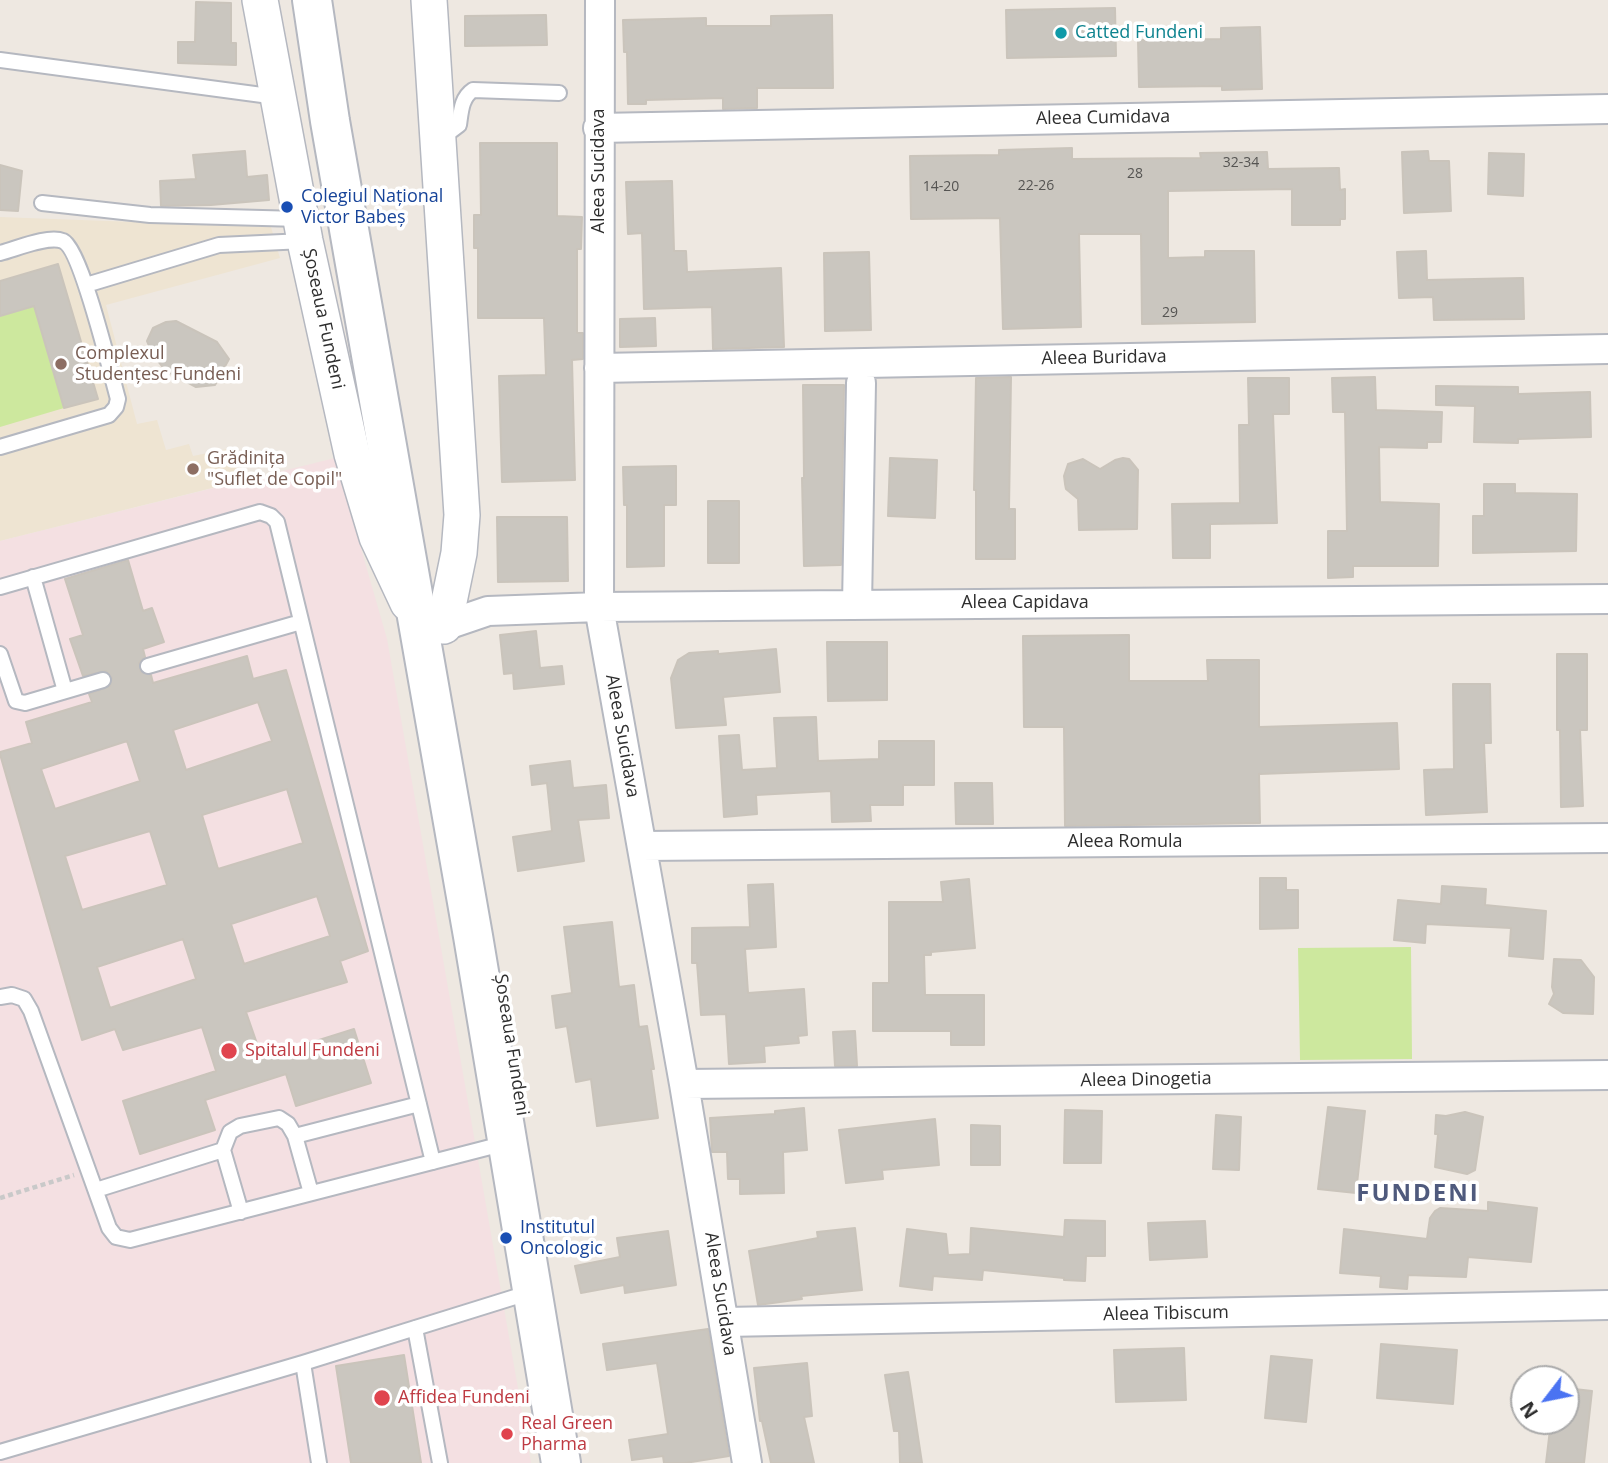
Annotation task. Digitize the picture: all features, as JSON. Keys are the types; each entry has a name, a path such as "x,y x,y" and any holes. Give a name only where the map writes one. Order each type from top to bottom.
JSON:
{"main road":[{"name":"Șoseaua Fundeni","path":"312,0 333,134 432,626 524,1127 581,1463"},
{"name":"Șoseaua Fundeni","path":"338,0 422,572"},
{"name":"Șoseaua Fundeni","path":"432,626 473,936 561,1463"}],"street":[{"name":"Șoseaua Fundeni","path":"260,0 303,230 352,454 370,519 432,626"},
{"name":"Șoseaua Fundeni","path":"429,0 461,515 459,553 432,626"},
{"name":"Aleea Sucidava","path":"600,0 599,607 684,1084 747,1463"},
{"name":"Aleea Cumidava","path":"598,128 1608,109"},
{"name":"Aleea Buridava","path":"599,368 1608,349"},
{"path":"857,605 861,383"},
{"name":"Aleea Capidava","path":"432,626 488,611 599,607 1608,599"},
{"name":"Aleea Romula","path":"642,846 1608,838"},
{"name":"Aleea Dinogetia","path":"684,1084 1608,1075"},
{"name":"Aleea Tibiscum","path":"724,1322 1608,1305"}],"lane":[{"path":"0,60 277,97"},
{"path":"437,133 451,131 459,125 463,101 473,90 559,93"},
{"path":"42,203 303,230"},
{"path":"86,285 219,245 303,230"},
{"path":"0,253 53,239 66,242 86,285 118,399 116,407 109,415 0,447"},
{"path":"0,587 260,512 271,516 277,522 433,1162"},
{"path":"33,577 65,691"},
{"path":"148,666 301,622"},
{"path":"0,654 16,701 25,703 103,680"},
{"path":"0,997 12,995 24,999 30,1011 109,1228 116,1237 130,1240 506,1143"},
{"path":"295,1136 419,1104"},
{"path":"241,1212 223,1150 230,1132 240,1126 279,1118 288,1124 295,1136 311,1193"},
{"path":"96,1191 223,1150"},
{"path":"0,1452 303,1363 531,1292"},
{"path":"415,1328 440,1463"},
{"path":"303,1363 319,1463"}],"path":[{"path":"0,1198 88,1171"}],"shaded area":[{"name":"Complexul Studențesc Fundeni","path":"0,217 271,227 280,258 106,305 137,424 157,420 166,450 189,444 193,456 232,448 240,481 0,541"},
{"name":"Spitalul Fundeni","path":"335,458 387,639 531,1463 0,1463 0,541"}],"green space":[{"path":"34,306 64,408 0,427 0,316"},
{"path":"1411,947 1412,1059 1300,1060 1298,948"}],"building":[{"path":"196,2 231,3 231,43 236,43 236,65 178,63 178,42 195,42"},
{"name":"Catted Fundeni","path":"1115,8 1116,56 1007,58 1006,10"},
{"path":"546,15 547,45 465,46 465,16"},
{"path":"832,15 833,88 757,88 757,108 723,109 723,98 646,100 646,104 628,104 623,20 706,18 706,26 771,26 771,16"},
{"path":"1260,27 1262,89 1222,90 1222,86 1139,87 1138,40 1221,39 1221,28"},
{"path":"480,143 557,143 557,216 582,217 581,249 577,249 577,333 583,333 583,359 572,360 575,480 502,482 499,376 546,375 544,318 478,318 478,248 474,248 474,215 481,215"},
{"path":"1072,148 1072,159 1201,158 1200,153 1267,152 1268,169 1339,168 1340,190 1345,189 1345,219 1340,219 1340,225 1292,225 1292,189 1168,191 1168,258 1205,257 1205,251 1254,251 1255,322 1142,324 1141,234 1079,234 1081,327 1003,329 1000,218 911,219 910,156 999,155 999,150"},
{"path":"245,151 247,177 267,175 269,200 161,206 160,181 196,179 193,155"},
{"path":"1428,151 1429,161 1449,161 1451,211 1404,213 1402,152"},
{"path":"1489,153 1524,154 1523,196 1488,194"},
{"path":"0,165 22,171 18,211 0,210"},
{"path":"672,181 674,251 686,251 687,272 781,268 784,347 713,349 712,307 644,309 642,233 628,234 626,182"},
{"path":"1426,251 1427,280 1523,278 1524,319 1434,320 1433,297 1399,298 1397,252"},
{"path":"869,252 871,330 825,331 824,253"},
{"path":"58,264 98,399 64,408 34,306 0,316 0,281"},
{"path":"655,318 656,346 620,347 620,319"},
{"path":"176,321 217,342 229,359 215,385 196,387 165,370 153,355 147,341 153,328"},
{"path":"1011,377 1009,509 1015,509 1015,559 976,559 976,378"},
{"path":"1375,377 1376,410 1442,412 1441,442 1427,442 1427,448 1379,447 1380,502 1439,504 1438,566 1353,566 1353,577 1328,578 1328,531 1347,531 1345,412 1333,412 1332,378"},
{"path":"1248,378 1289,378 1289,414 1273,414 1277,523 1210,524 1210,558 1173,558 1172,504 1240,503 1239,425 1249,425"},
{"path":"803,385 844,385 841,565 804,566"},
{"path":"1436,386 1518,387 1518,394 1590,392 1591,437 1518,439 1518,443 1474,442 1475,406 1436,405"},
{"path":"890,458 937,460 935,518 888,516"},
{"path":"1123,458 1129,459 1138,470 1137,529 1079,530 1078,499 1066,489 1065,484 1064,476 1068,464 1083,459 1100,469"},
{"path":"676,466 676,505 664,505 664,566 627,567 627,505 624,505 623,467"},
{"path":"1484,484 1515,484 1515,493 1577,494 1576,551 1473,553 1473,516 1484,516"},
{"path":"708,501 739,501 739,563 708,563"},
{"path":"497,517 567,517 568,581 498,582"},
{"path":"128,560 143,611 152,608 164,642 143,649 145,657 139,663 141,672 151,675 153,683 247,656 253,679 286,670 368,951 340,961 347,982 246,1012 262,1058 354,1029 371,1083 296,1106 286,1074 205,1100 215,1130 140,1154 123,1101 216,1071 202,1027 123,1050 115,1029 82,1040 0,754 32,743 26,722 92,702 89,694 110,686 112,678 106,671 83,676 70,639 83,635 65,579","holes":["258,702 272,741 186,770 173,730","127,741 140,781 55,809 41,769","287,789 303,843 218,869 202,815","150,831 167,885 82,910 65,856","317,896 330,936 244,964 231,924","183,939 196,979 110,1008 97,967"]},
{"path":"536,631 540,668 562,666 564,684 514,689 513,673 504,674 500,635"},
{"path":"1129,635 1129,681 1208,681 1207,660 1259,660 1259,727 1397,723 1399,769 1259,774 1260,823 1065,826 1064,727 1024,727 1023,636"},
{"path":"827,642 887,642 887,700 828,701"},
{"path":"776,649 780,692 723,697 726,725 676,728 671,678 678,660 689,653 718,651 718,654"},
{"path":"1557,654 1587,654 1587,730 1580,730 1583,806 1561,807"},
{"path":"1453,684 1490,684 1491,743 1484,743 1487,812 1426,815 1424,770 1454,769"},
{"path":"816,717 818,761 879,759 879,741 934,741 934,785 903,785 903,805 870,805 871,821 832,822 831,791 756,795 757,814 724,817 719,736 739,735 742,770 777,768 774,718"},
{"path":"570,761 573,788 606,785 609,818 578,820 584,861 518,871 513,837 552,831 547,783 532,785 530,766"},
{"path":"955,783 992,783 993,824 956,824"},
{"path":"1260,878 1286,878 1286,890 1298,890 1298,928 1260,929"},
{"path":"969,879 975,948 924,955 925,995 984,995 984,1045 951,1045 951,1031 873,1031 873,983 889,983 889,902 943,902 941,882"},
{"path":"773,884 776,947 745,949 748,993 804,989 807,1035 798,1036 799,1043 764,1046 765,1062 729,1064 726,1014 701,1015 697,963 692,963 692,928 750,927 748,885"},
{"path":"1442,886 1486,889 1485,905 1546,911 1543,959 1509,956 1511,928 1426,924 1425,943 1394,940 1398,900 1441,904"},
{"path":"612,922 619,987 634,985 639,1027 647,1026 658,1118 597,1126 591,1079 576,1082 567,1026 556,1028 552,996 572,993 564,927"},
{"path":"1554,959 1581,960 1594,977 1593,1014 1563,1013 1549,1004 1554,994"},
{"path":"855,1031 857,1066 835,1066 833,1032"},
{"path":"1328,1107 1365,1111 1356,1193 1318,1189"},
{"path":"804,1108 807,1150 783,1152 784,1193 740,1194 740,1179 728,1179 727,1152 712,1152 710,1118 775,1114 775,1111"},
{"path":"1065,1110 1102,1111 1101,1163 1064,1163"},
{"path":"1465,1112 1483,1117 1475,1170 1467,1174 1435,1167 1438,1134 1435,1134 1436,1115"},
{"path":"1216,1115 1241,1117 1239,1170 1213,1169"},
{"path":"935,1119 939,1165 882,1170 883,1179 846,1183 839,1130"},
{"path":"971,1125 1000,1126 1000,1165 971,1165"},
{"path":"1488,1202 1537,1208 1531,1262 1468,1257 1466,1277 1408,1275 1407,1289 1380,1287 1381,1276 1340,1273 1344,1229 1427,1239 1430,1218 1435,1211 1440,1208 1488,1211"},
{"path":"1065,1220 1105,1221 1105,1256 1086,1256 1085,1281 983,1270 982,1280 933,1276 932,1290 900,1286 907,1229 946,1234 948,1255 970,1254 971,1228 1064,1237"},
{"path":"1205,1221 1207,1257 1150,1260 1148,1223"},
{"path":"855,1228 862,1290 801,1296 802,1299 758,1305 749,1251 818,1238 817,1232"},
{"path":"668,1231 676,1285 625,1293 624,1285 581,1293 575,1266 620,1257 617,1238"},
{"path":"708,1329 729,1456 685,1463 664,1463 663,1456 632,1460 629,1440 668,1434 657,1363 607,1370 603,1344"},
{"path":"1381,1344 1457,1350 1453,1404 1377,1398"},
{"path":"1184,1348 1186,1400 1116,1402 1114,1350"},
{"path":"404,1355 421,1463 351,1463 336,1366"},
{"path":"1271,1356 1312,1360 1306,1422 1265,1418"},
{"path":"807,1363 812,1416 804,1417 814,1463 771,1463 760,1421 754,1368"},
{"path":"908,1372 922,1463 900,1463 899,1431 894,1431 885,1375"},
{"path":"1580,1390 1592,1391 1584,1463 1546,1463 1549,1435 1580,1435"}],"place":[{"name":"Catted Fundeni","path":"1061,33"},
{"name":"Colegiul Național Victor Babeș","path":"287,207"},
{"name":"Complexul Studențesc Fundeni","path":"61,364"},
{"name":"Grădinița \"Suflet de Copil\"","path":"193,469"},
{"name":"Spitalul Fundeni","path":"229,1051"},
{"name":"Institutul Oncologic","path":"506,1238"},
{"name":"Affidea Fundeni","path":"382,1398"},
{"name":"Real Green Pharma","path":"507,1434"}],"district":[{"name":"FUNDENI","path":"1418,1194"}]}
